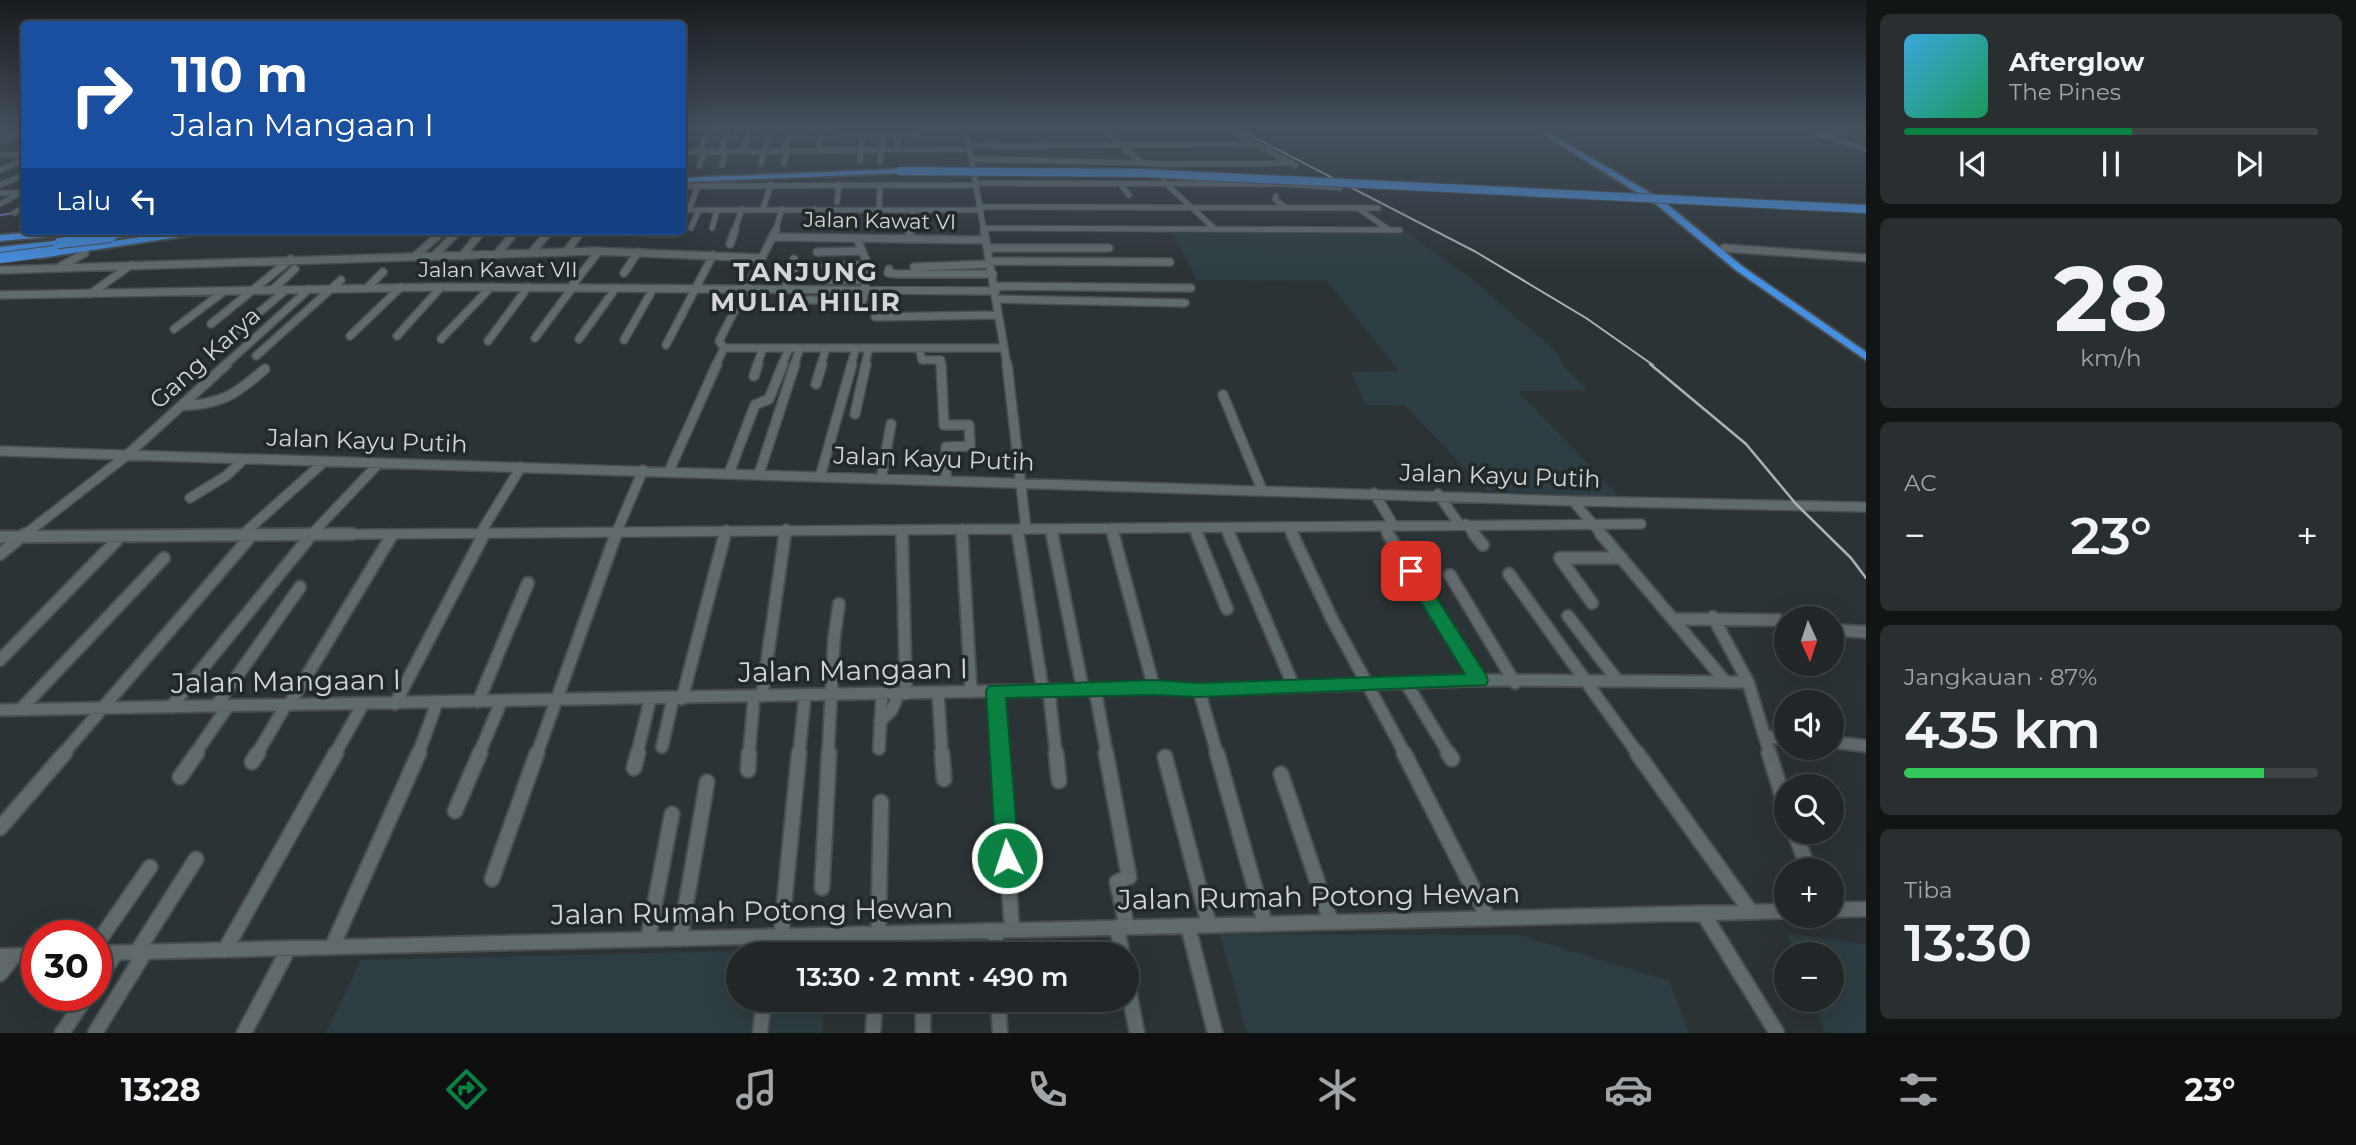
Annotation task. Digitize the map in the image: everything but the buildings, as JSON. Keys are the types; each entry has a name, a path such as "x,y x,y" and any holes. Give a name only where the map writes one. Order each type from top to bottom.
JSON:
{"highway":[{"path":"686,177 708,175"},
{"path":"686,177 718,175"},
{"path":"1212,175 1723,204 1866,207"},
{"path":"1616,175 1659,202 1740,269 1866,357"},
{"path":"1620,175 1666,202 1762,278 1866,351"},
{"path":"0,248 74,235"},
{"path":"0,260 107,235"},
{"path":"0,260 107,235"},
{"path":"0,248 54,249 167,235"}],"street":[{"path":"975,175 996,292 1021,464 1022,529 1059,781"},
{"path":"1155,175 1215,229"},
{"path":"0,185 21,176"},
{"path":"763,209 771,184"},
{"path":"837,202 839,184"},
{"path":"1120,184 1129,195"},
{"path":"1236,184 1245,193"},
{"path":"1260,184 1266,191"},
{"path":"686,186 1260,184 1340,188"},
{"path":"879,210 880,185"},
{"path":"698,186 686,210 1378,208"},
{"path":"0,193 21,192"},
{"path":"0,204 21,194"},
{"path":"1276,196 1275,199 1286,208"},
{"path":"1249,200 1258,208"},
{"path":"1321,200 1332,208"},
{"path":"1358,208 1390,230"},
{"path":"730,244 742,209"},
{"path":"724,348 719,341 743,290 774,237 782,209"},
{"path":"813,225 815,209"},
{"path":"14,213 21,210"},
{"path":"691,228 699,210"},
{"path":"712,228 717,210"},
{"path":"909,239 913,210"},
{"path":"984,228 1401,230"},
{"path":"414,257 439,235"},
{"path":"422,266 454,235"},
{"path":"462,256 479,235"},
{"path":"496,255 513,235"},
{"path":"531,253 547,235"},
{"path":"614,251 624,235"},
{"path":"566,252 578,236"},
{"name":"Jalan Kawat VI","path":"774,237 909,239 1109,248"},
{"path":"808,300 862,301 866,290 868,265 857,239"},
{"path":"1724,248 1866,258"},
{"path":"0,270 599,251 761,258"},
{"path":"535,338 599,251"},
{"path":"817,252 860,251"},
{"path":"624,274 638,252"},
{"path":"59,267 85,253"},
{"path":"666,345 713,255"},
{"path":"211,324 291,259"},
{"path":"784,290 794,270 790,269 794,260"},
{"path":"993,274 887,272 895,268 990,263 1170,262"},
{"path":"90,294 132,265"},
{"path":"825,266 868,265"},
{"path":"272,290 295,269"},
{"path":"367,288 383,272"},
{"path":"256,356 341,280"},
{"path":"820,280 867,280"},
{"path":"350,337 401,287"},
{"name":"Jalan Kawat VII","path":"1,295 401,287 996,292"},
{"path":"397,336 441,287"},
{"path":"441,339 491,287"},
{"path":"488,341 528,287"},
{"path":"579,339 616,288"},
{"path":"996,292 1191,288"},
{"path":"233,334 286,289"},
{"name":"Gang Karya","path":"0,554 126,456 309,289"},
{"path":"624,340 653,289"},
{"path":"174,329 223,291"},
{"path":"996,292 1185,303"},
{"path":"875,317 998,314"},
{"path":"724,348 1004,348"},
{"path":"669,471 724,348"},
{"path":"754,376 763,348"},
{"path":"729,473 748,417 755,405 769,400 789,348"},
{"path":"759,474 800,348"},
{"path":"816,384 826,348"},
{"path":"820,477 856,348"},
{"path":"855,414 869,348"},
{"path":"902,348 902,361"},
{"path":"919,348 922,360 941,360 944,425 969,425 970,446 946,447 946,481"},
{"path":"181,406 210,406 228,401 265,369"},
{"path":"1223,395 1262,490"},
{"path":"842,396 858,396"},
{"path":"881,479 891,424"},
{"name":"Jalan Kayu Putih","path":"0,451 1438,494 1573,501 1866,507"},
{"path":"190,498 226,476 244,459"},
{"path":"0,828 247,535 325,461"},
{"path":"171,707 311,535 379,463"},
{"path":"396,704 483,532 521,467"},
{"path":"492,879 617,531 643,470"},
{"path":"1374,493 1389,527 1479,680"},
{"path":"1438,494 1483,545"},
{"path":"1573,501 1725,681"},
{"path":"0,537 1641,524"},
{"path":"1111,528 1154,688"},
{"path":"1195,528 1227,609"},
{"path":"1226,528 1294,687"},
{"path":"1289,528 1332,619 1370,685 1488,918"},
{"path":"748,770 786,529"},
{"path":"1051,529 1129,877 1117,882 1122,942"},
{"path":"662,747 726,530"},
{"path":"880,721 891,711 902,694 902,530"},
{"path":"962,530 971,692"},
{"path":"252,762 392,535"},
{"path":"0,660 121,536"},
{"path":"21,709 164,558"},
{"path":"1592,603 1559,559 1622,558"},
{"path":"1509,574 1751,912"},
{"path":"1450,575 1515,682"},
{"path":"478,702 528,583"},
{"path":"180,777 222,706 300,587"},
{"path":"822,888 834,639 839,604"},
{"path":"1568,616 1617,680"},
{"path":"1673,619 1713,617 1774,620"},
{"path":"1713,617 1748,682 1777,774"},
{"path":"1844,631 1866,632"},
{"name":"Jalan Mangaan I","path":"1,711 1154,688 1199,690 1479,680 1748,682"},
{"path":"1406,683 1452,759"},
{"path":"1199,690 1265,924"},
{"path":"996,691 1012,930"},
{"path":"939,694 944,779"},
{"path":"774,942 805,695"},
{"path":"879,750 881,695"},
{"path":"634,768 650,700"},
{"path":"455,811 501,702"},
{"path":"332,947 421,751 437,703"},
{"path":"225,950 363,704"},
{"path":"1766,736 1774,738"},
{"path":"1844,743 1866,746"},
{"path":"1165,757 1209,925"},
{"path":"1281,774 1331,922"},
{"path":"680,939 707,782"},
{"path":"878,942 881,802"},
{"path":"648,939 672,814"},
{"path":"95,1033 196,859"},
{"path":"112,922 150,867"},
{"path":"1844,909 1866,909"},
{"name":"Jalan Rumah Potong Hewan","path":"112,953 1774,911"},
{"path":"1703,913 1777,1033"},
{"path":"1188,926 1215,1033"},
{"path":"995,931 995,942"},
{"path":"895,933 895,942"},
{"path":"922,933 922,942"},
{"path":"244,1033 289,948"},
{"path":"112,959 116,953"},
{"path":"0,974 7,956"},
{"path":"62,1033 77,1011"},
{"path":"760,1033 762,1012"},
{"path":"873,1033 874,1012"},
{"path":"923,1012 923,1033"},
{"path":"999,1012 1000,1033"},
{"path":"1133,1012 1137,1033"}],"shaded area":[{"path":"1173,233 1407,233 1472,279 1559,354 1562,364 1588,390 1518,391 1620,497 1487,491 1406,406 1366,405 1351,372 1399,371 1327,281 1197,280"},
{"path":"1787,933 1866,944 1866,1033 1825,1033 1817,1012 1844,1012 1844,942 1790,942"},
{"path":"1220,934 1519,935 1669,981 1689,1033 1247,1033"},
{"path":"726,951 726,1012 824,1012 822,1033 326,1033 361,960"}],"waterway":[{"path":"0,215 21,212"}],"railway":[{"path":"1327,175 1476,252 1586,318 1653,365"},
{"path":"1650,364 1746,444 1796,504 1851,558 1866,578"}],"district":[{"name":"TANJUNG MULIA HILIR","path":"806,287"}],"route":[{"path":"1007,858 996,691 1154,688 1199,690 1479,680 1411,571"}]}
